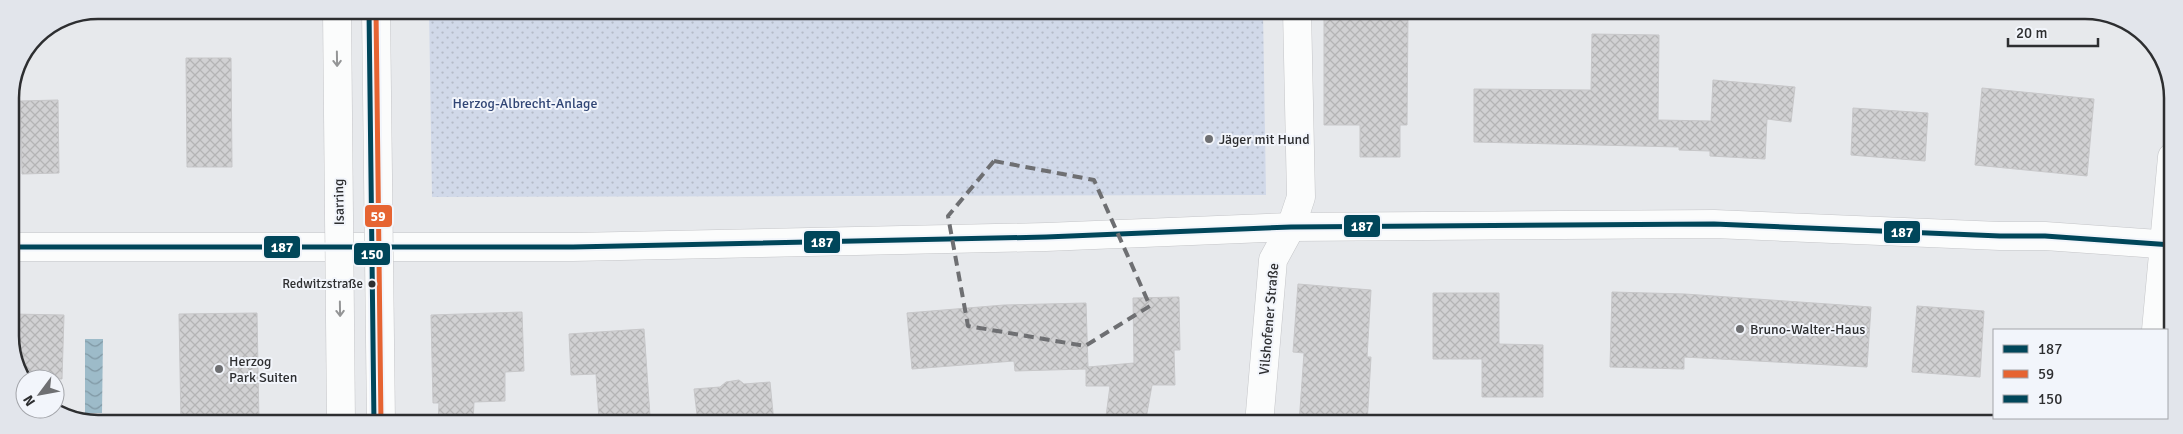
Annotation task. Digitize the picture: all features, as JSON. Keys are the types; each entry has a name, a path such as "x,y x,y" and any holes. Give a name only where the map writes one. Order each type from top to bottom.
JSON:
{"main road":[{"name":"Isarring","path":"337,19 341,415"},
{"path":"376,19 381,415"},
{"name":"Vilshofener Straße","path":"1260,415 1273,260 1291,227 1301,197 1296,19"},
{"path":"19,247 573,247 1046,238 1291,227 1714,224 2000,236 2045,236 2164,245"},
{"path":"2156,329 2164,273"}],"highlighted area":[{"path":"994,161 1094,180 1150,306 1085,346 968,326 948,216"}],"green space":[{"name":"Herzog-Albrecht-Anlage","path":"429,19 1263,19 1266,195 432,197"}],"water":[{"path":"85,339 103,339 102,413 85,413"}],"building":[{"path":"1324,19 1408,19 1407,125 1400,125 1400,157 1360,157 1360,125 1324,125"},
{"path":"1592,34 1659,35 1658,120 1711,121 1713,80 1795,87 1791,122 1767,119 1765,159 1710,156 1710,151 1679,150 1679,147 1474,142 1474,89 1591,90"},
{"path":"186,58 231,58 232,167 187,167"},
{"path":"1982,88 2094,99 2087,176 1975,165"},
{"path":"58,100 59,173 22,174 20,101"},
{"path":"1853,108 1928,113 1925,161 1851,155"},
{"path":"1298,284 1371,290 1367,357 1371,357 1368,415 1300,415 1304,353 1293,352"},
{"path":"1612,292 1685,294 1871,307 1867,367 1684,357 1684,369 1610,367"},
{"path":"1433,293 1499,293 1499,344 1543,345 1543,397 1482,397 1482,359 1433,359"},
{"path":"1179,297 1180,350 1174,350 1175,385 1152,385 1147,415 1106,415 1110,386 1086,386 1086,369 1015,371 1014,361 912,369 907,313 1004,305 1086,303 1088,367 1134,363 1133,298"},
{"path":"1917,306 1984,311 1980,377 1912,372"},
{"path":"522,312 524,371 505,372 505,401 474,402 473,415 438,415 439,403 433,403 431,315"},
{"name":"Herzog Park Suiten","path":"257,313 259,415 181,415 179,314"},
{"path":"19,314 64,315 62,369 26,369 20,351"},
{"path":"644,329 650,415 599,415 596,374 571,375 569,334"},
{"path":"739,380 744,384 770,382 773,415 697,415 694,389 720,387 726,382"}],"transit line":[{"name":"150","path":"369,19 374,415"},
{"name":"59","path":"376,19 381,415"},
{"name":"187","path":"19,247 573,247 1046,237 1291,227 1714,224 2000,236 2045,236 2164,244"}],"place":[{"name":"Jäger mit Hund","path":"1209,139"},
{"name":"Redwitzstraße","path":"372,284"},
{"name":"Bruno-Walter-Haus","path":"1740,329"},
{"name":"Herzog Park Suiten","path":"219,369"}]}
